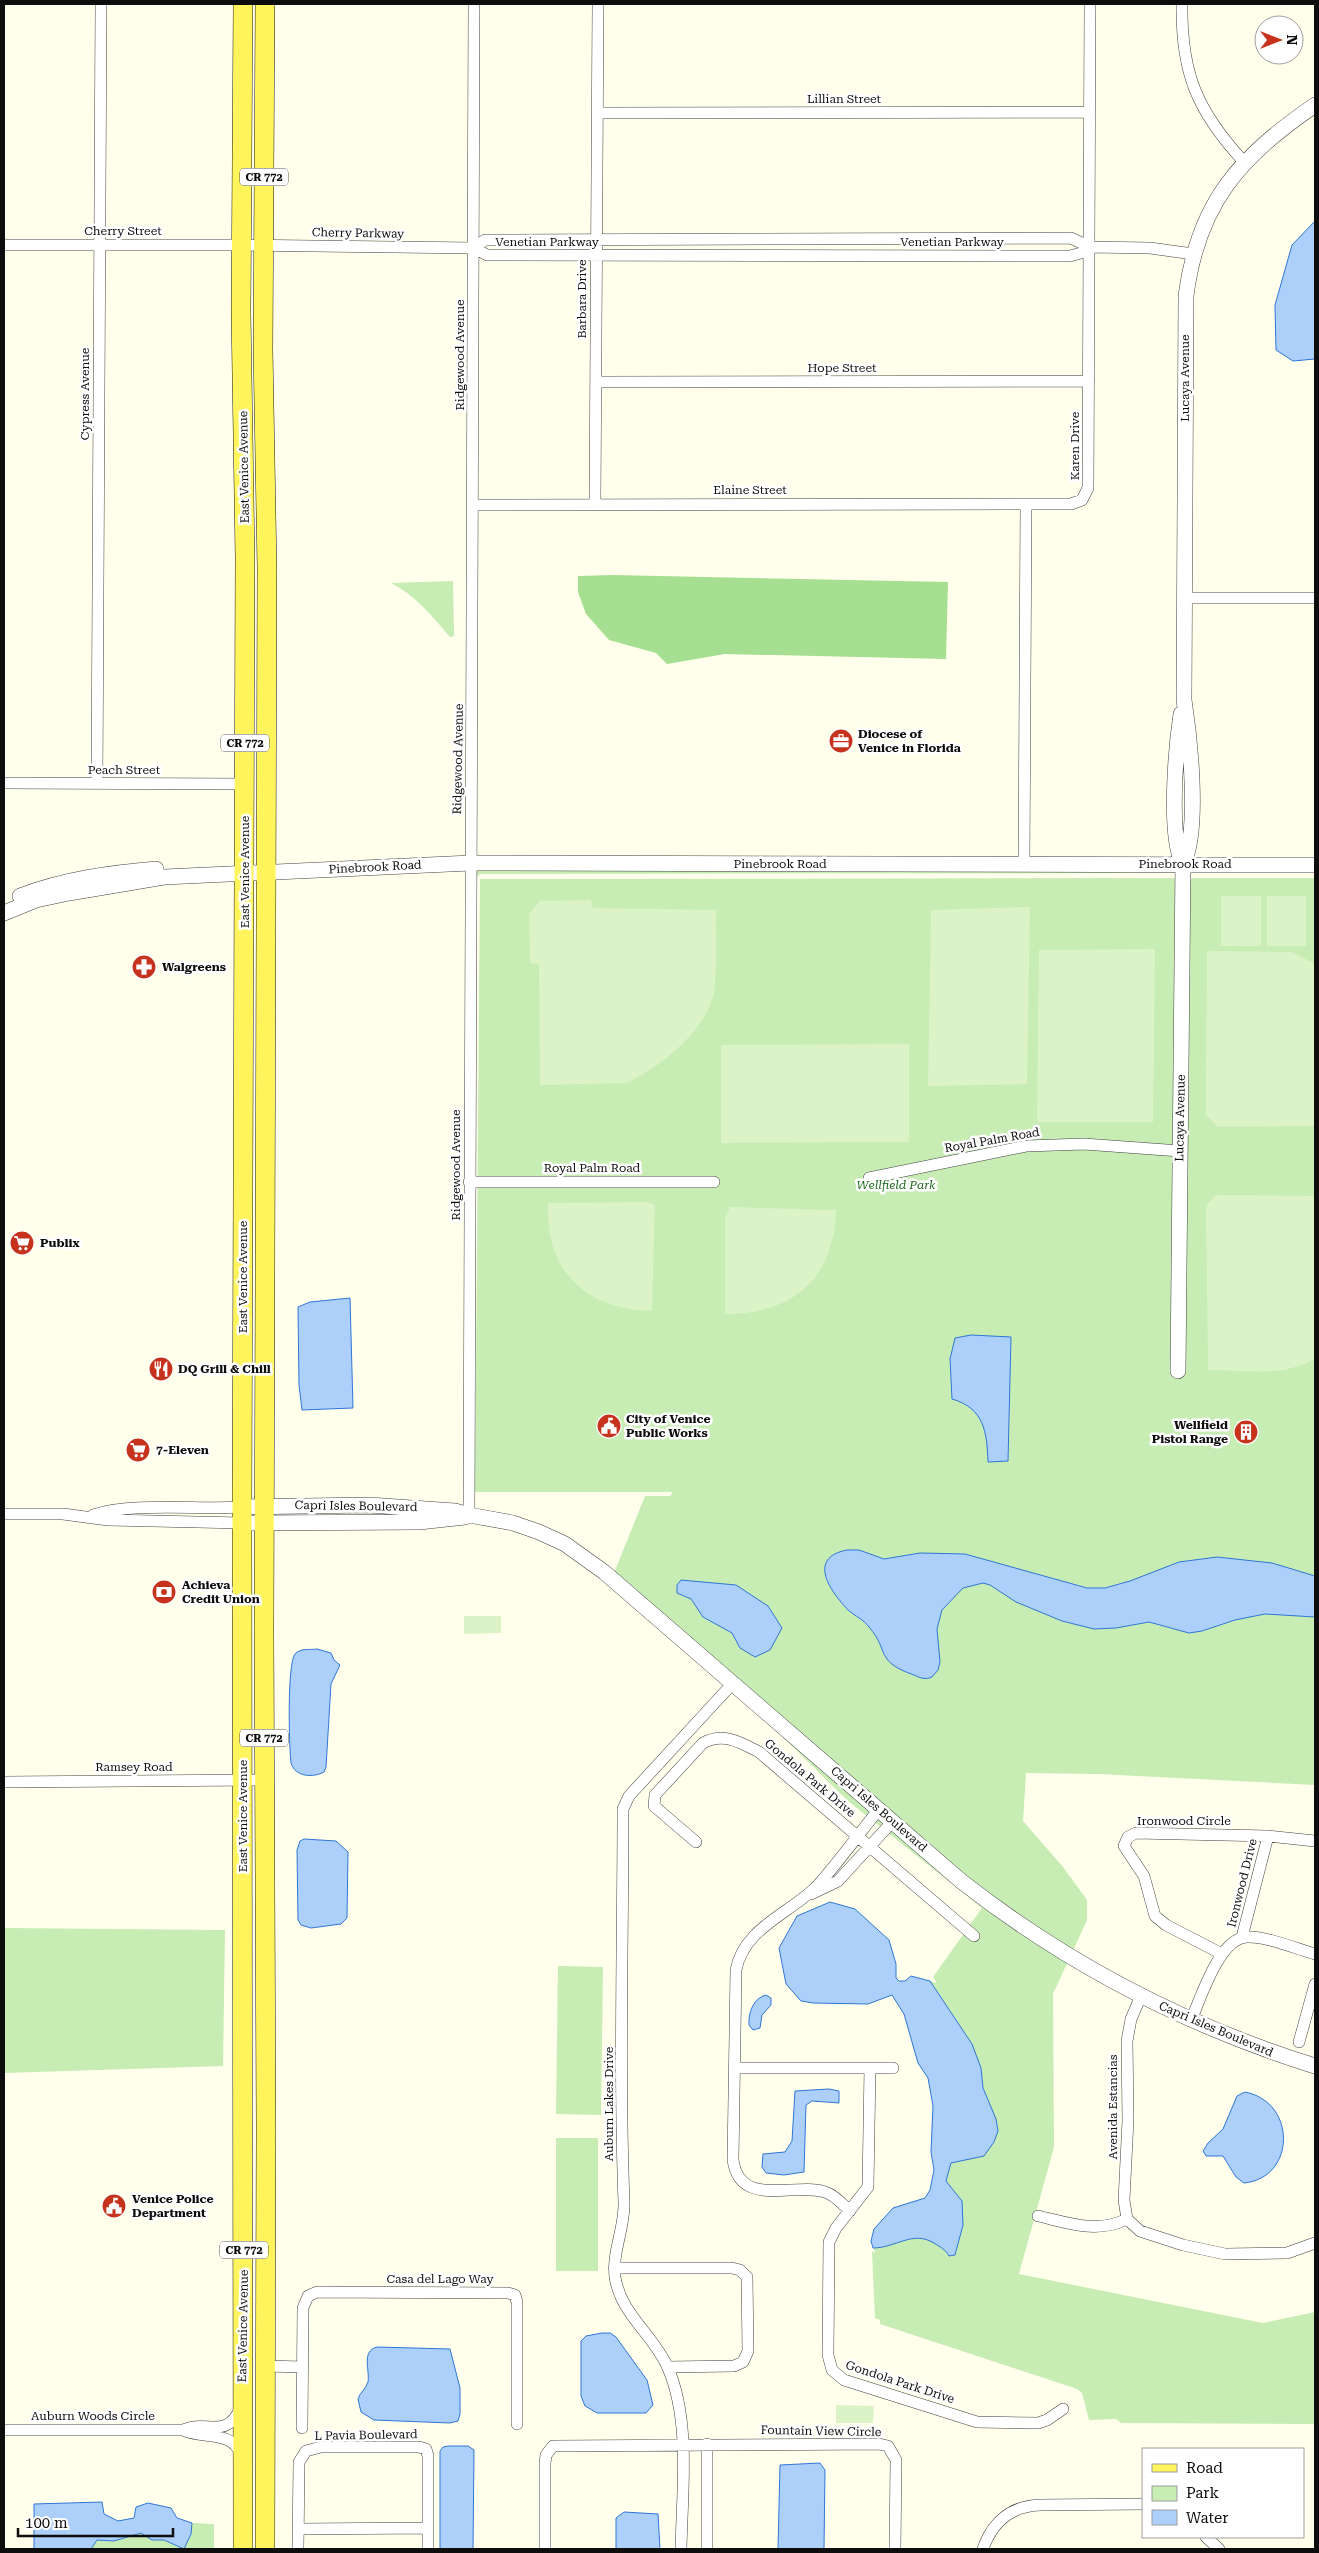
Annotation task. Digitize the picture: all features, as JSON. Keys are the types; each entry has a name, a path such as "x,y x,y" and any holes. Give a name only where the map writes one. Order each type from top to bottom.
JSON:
{"main road":[{"name":"East Venice Avenue","path":"243,4 242,245 245,551 242,1515 244,1950 243,2549"},
{"name":"East Venice Avenue","path":"265,4 263,350 267,568 264,1184 265,2549"},
{"path":"244,1086 252,1118 256,1168 264,1184"},
{"path":"243,1172 257,1194 257,1277 264,1302"},
{"path":"244,1950 252,1986 254,2107 266,2129"}],"street":[{"name":"Cypress Avenue","path":"97,784 101,4"},
{"name":"Ridgewood Avenue","path":"469,1516 474,4"},
{"name":"Barbara Drive","path":"595,504 598,4"},
{"name":"Karen Drive","path":"1026,504 1071,504 1082,500 1088,488 1090,4"},
{"path":"1182,4 1183,46 1192,83 1209,119 1244,162"},
{"name":"Lucaya Avenue","path":"1178,1371 1183,864 1176,845 1176,750 1184,700 1185,312 1192,254 1214,204 1244,162 1277,132 1315,105"},
{"name":"Lillian Street","path":"597,112 1090,112"},
{"path":"916,238 916,256"},
{"name":"Venetian Parkway","path":"1090,247 1081,253 1070,256 488,255 474,248 485,240 1071,238 1090,247 1150,248 1192,254"},
{"path":"760,239 761,256"},
{"name":"Cherry Street","path":"4,245 242,245"},
{"name":"Cherry Parkway","path":"242,245 474,248"},
{"name":"Hope Street","path":"596,382 1089,381"},
{"path":"1024,864 1026,504"},
{"name":"Elaine Street","path":"473,505 1026,504"},
{"path":"1184,598 1315,598"},
{"name":"Peach Street","path":"4,784 245,784"},
{"name":"Pinebrook Road","path":"4,902 53,884 218,868 245,873 471,863 1315,865"},
{"name":"Pinebrook Road","path":"4,913 36,900 121,878"},
{"name":"Royal Palm Road","path":"869,1178 1026,1146 1084,1144 1180,1151"},
{"name":"Royal Palm Road","path":"469,1182 714,1182"},
{"path":"4,1514 87,1517 112,1510 242,1515"},
{"name":"Capri Isles Boulevard","path":"242,1515 264,1514 419,1522 469,1516 525,1527 554,1538 578,1552 611,1578 986,1900 1050,1944 1141,1996 1257,2048 1315,2066"},
{"name":"Auburn Lakes Drive","path":"682,2549 680,2406 668,2367 659,2352 626,2310 618,2288 614,2268 624,2203 622,2127 624,1804 629,1796 733,1683"},
{"name":"Gondola Park Drive","path":"696,1842 654,1806 655,1795 703,1743 712,1738 722,1737 739,1741 759,1752 974,1936"},
{"name":"Ramsey Road","path":"4,1782 264,1780"},
{"name":"Gondola Park Drive","path":"807,1896 879,1810"},
{"name":"Gondola Park Drive","path":"850,2211 826,2192 755,2189 738,2177 733,2160 737,1962 743,1949 757,1932 807,1896 838,1881 893,1822"},
{"name":"Ironwood Circle","path":"1222,1954 1166,1925 1155,1916 1144,1876 1126,1850 1125,1840 1136,1833 1268,1836 1315,1842"},
{"name":"Ironwood Drive","path":"1242,1937 1268,1836"},
{"path":"1191,2020 1222,1954 1230,1944 1242,1937 1260,1939 1315,1954"},
{"path":"1299,2042 1315,1984"},
{"name":"Avenida Estancias","path":"1127,2219 1124,2200 1128,2134 1127,2041 1131,2019 1141,1996"},
{"path":"735,2068 893,2068"},
{"name":"Gondola Park Drive","path":"870,2068 870,2178 864,2194 831,2236 829,2248 828,2355 837,2376 982,2423 1038,2423 1062,2409"},
{"path":"1038,2216 1090,2228 1110,2226 1127,2219 1140,2231 1183,2245 1225,2254 1287,2253 1315,2243"},
{"path":"614,2268 732,2268 740,2270 747,2277 748,2351 743,2362 732,2366 668,2367"},
{"name":"Casa del Lago Way","path":"302,2428 303,2308 305,2301 312,2293 512,2293 517,2302 517,2424"},
{"path":"265,2366 303,2367"},
{"name":"Auburn Woods Circle","path":"4,2430 183,2430 222,2427 230,2424 240,2409 242,2385"},
{"name":"Auburn Woods Circle","path":"183,2430 198,2435 230,2439 239,2449 244,2464"},
{"name":"Fountain View Circle","path":"545,2549 545,2463 550,2448 562,2444 880,2444 888,2446 896,2460 895,2549"},
{"path":"707,2444 707,2549"},
{"name":"L Pavia Boulevard","path":"298,2549 299,2462 306,2451 320,2447 419,2447 426,2449 428,2456 428,2549"},
{"path":"983,2549 988,2535 997,2522 1008,2513 1024,2507 1142,2504"},
{"path":"298,2529 428,2528"},
{"path":"1207,2538 1219,2549"}],"green space":[{"path":"612,575 948,582 946,659 725,654 667,664 656,653 609,640 586,614 578,592 578,576"},
{"path":"453,581 454,636 450,637 415,600 391,583"},
{"path":"473,868 956,869 1138,873 480,874 475,878"},
{"name":"Wellfield Park","path":"1315,878 1315,1785 1098,1774 1026,1773 1023,1821 1063,1867 1087,1900 1087,1920 1053,1994 1054,2147 1019,2274 1263,2323 1315,2312 1315,2424 1121,2423 1116,2419 1089,2420 1082,2393 1077,2389 880,2324 880,2320 875,2318 872,2252 875,2252 871,2241 874,2229 893,2208 925,2198 930,2190 934,2170 931,2152 933,2106 928,2078 918,2063 904,2014 895,2000 899,1981 905,1981 911,1976 937,1983 933,1977 982,1908 847,1800 747,1702 990,1896 614,1573 645,1496 670,1496 673,1492 475,1492 480,879"},
{"path":"1221,896 1261,896 1261,946 1221,946"},
{"path":"1267,896 1306,896 1306,946 1267,946"},
{"path":"591,900 593,908 716,910 714,991 703,1019 693,1033 681,1046 639,1077 626,1083 540,1085 539,964 530,963 529,914 540,901"},
{"path":"1030,907 1027,1084 928,1086 931,910"},
{"path":"1155,949 1153,1122 1037,1122 1039,950"},
{"path":"1207,951 1292,952 1315,964 1315,1126 1218,1127 1206,1115"},
{"path":"909,1044 909,1142 721,1143 721,1045"},
{"path":"1216,1195 1315,1196 1315,1358 1303,1364 1277,1371 1208,1370 1206,1206"},
{"path":"648,1202 655,1205 652,1311 628,1309 607,1303 589,1294 574,1282 562,1267 554,1248 549,1227 548,1203"},
{"path":"730,1207 836,1210 833,1234 827,1255 818,1273 805,1288 789,1299 771,1307 749,1312 725,1314 725,1218"},
{"path":"464,1616 501,1616 501,1633 464,1634"},
{"path":"4,1928 225,1930 223,2066 4,2073"},
{"path":"558,1966 603,1967 601,2115 556,2114"},
{"path":"556,2138 598,2138 598,2271 556,2271"},
{"path":"836,2405 874,2406 873,2423 836,2423"},
{"path":"192,2523 214,2524 214,2549 184,2549 191,2534"},
{"path":"141,2533 152,2540 164,2540 184,2549 91,2549 97,2540 114,2541"}],"water":[{"path":"1315,221 1315,359 1293,361 1276,350 1275,305 1292,245"},
{"path":"350,1298 353,1408 302,1410 299,1385 298,1307 310,1302"},
{"path":"971,1335 1011,1337 1008,1461 988,1462 985,1431 982,1423 971,1408 952,1399 950,1359 955,1338"},
{"path":"847,1550 859,1550 884,1559 920,1553 965,1554 1087,1588 1105,1588 1130,1581 1179,1562 1217,1557 1272,1563 1315,1576 1315,1617 1265,1614 1189,1633 1149,1622 1116,1628 1094,1629 1062,1621 1016,1602 990,1585 983,1583 963,1588 942,1610 937,1629 940,1662 938,1670 932,1677 923,1678 893,1665 884,1655 875,1635 869,1627 848,1610 829,1585 825,1568 827,1560 835,1554"},
{"path":"681,1580 736,1585 768,1606 782,1628 770,1650 755,1657 740,1648 732,1633 703,1617 691,1599 677,1593 677,1585"},
{"path":"317,1649 331,1653 334,1660 340,1665 331,1684 326,1767 324,1772 320,1774 305,1775 296,1771 291,1763 289,1724 292,1661 297,1652"},
{"path":"304,1839 336,1841 348,1852 347,1918 341,1924 311,1928 301,1925 298,1920 297,1850 300,1841"},
{"path":"830,1902 855,1909 889,1940 896,1964 896,1978 899,1981 905,1981 911,1976 930,1981 972,2044 981,2068 983,2088 996,2119 998,2131 994,2142 984,2156 951,2163 946,2181 962,2201 963,2225 955,2255 949,2256 934,2243 918,2238 873,2248 871,2241 874,2229 893,2208 925,2198 930,2190 934,2170 931,2152 933,2106 928,2078 918,2063 904,2014 892,1995 868,2004 813,2003 801,2001 786,1984 779,1948 797,1916"},
{"path":"766,1995 771,1998 771,2005 762,2015 760,2028 753,2030 749,2025 752,2007 758,1999"},
{"path":"829,2089 839,2091 839,2103 812,2101 806,2105 804,2172 784,2175 766,2173 762,2167 763,2154 785,2152 792,2141 795,2091"},
{"path":"1245,2092 1262,2099 1274,2110 1281,2124 1284,2139 1281,2155 1273,2168 1261,2178 1244,2183 1236,2177 1223,2156 1206,2156 1203,2151 1208,2143 1223,2129 1237,2096"},
{"path":"610,2333 616,2337 647,2380 653,2405 646,2413 597,2413 585,2406 581,2396 581,2341 586,2336"},
{"path":"377,2347 450,2349 460,2388 460,2414 458,2421 450,2423 374,2420 361,2412 358,2399 368,2382 367,2362 369,2352"},
{"path":"468,2446 474,2450 473,2549 440,2549 440,2451 443,2447"},
{"path":"820,2463 825,2470 824,2549 778,2549 780,2465"},
{"path":"102,2502 104,2514 118,2521 134,2518 136,2507 148,2503 171,2508 177,2518 192,2523 191,2534 184,2549 164,2540 152,2540 141,2533 114,2541 97,2540 91,2549 34,2549 34,2504"},
{"path":"624,2512 658,2514 660,2549 616,2549 616,2518"}],"place":[{"name":"Diocese of Venice in Florida","path":"841,741"},
{"name":"Walgreens","path":"144,967"},
{"name":"Publix","path":"22,1243"},
{"name":"DQ Grill & Chill","path":"161,1369"},
{"name":"City of Venice Public Works","path":"609,1426"},
{"name":"Wellfield Pistol Range","path":"1246,1432"},
{"name":"7-Eleven","path":"138,1450"},
{"name":"Achieva Credit Union","path":"164,1592"},
{"name":"Venice Police Department","path":"114,2206"}]}
